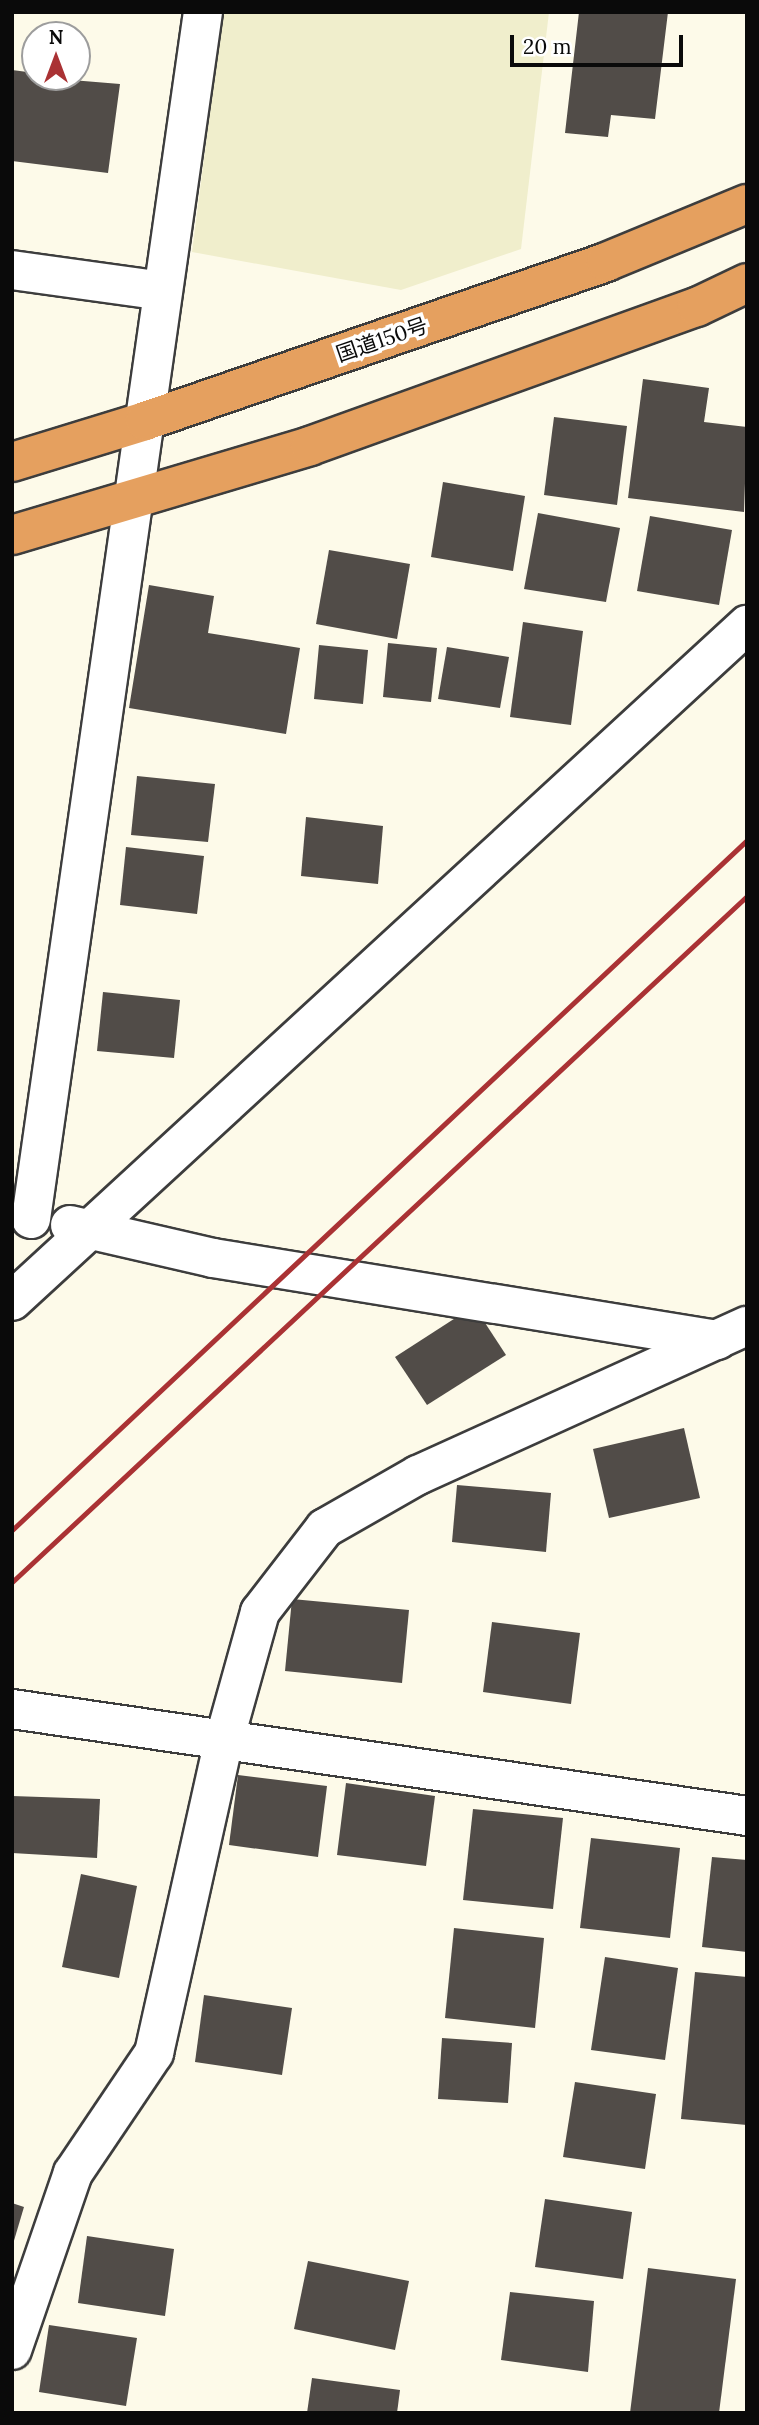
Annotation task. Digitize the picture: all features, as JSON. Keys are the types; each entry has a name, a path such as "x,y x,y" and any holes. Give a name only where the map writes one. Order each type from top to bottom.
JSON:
{"highway":[{"name":"国道150号","path":"12,462 145,422 606,262 747,204"},
{"path":"12,535 134,496 310,446 697,307 747,284"}],"street":[{"path":"203,12 134,496 22,1218 89,1228 213,1258 729,1342"},
{"path":"12,270 163,291"},
{"path":"12,1301 747,625"},
{"path":"12,2350 73,2173 154,2053 224,1741 260,1612 325,1528 418,1475 729,1342 747,1326"},
{"path":"12,1709 747,1816"}],"shaded area":[{"path":"223,12 549,12 521,249 401,290 192,252"}],"building":[{"path":"579,12 668,12 655,119 611,115 608,137 565,133"},
{"path":"12,70 21,71 21,91 91,91 91,82 120,84 108,173 12,161"},
{"path":"643,379 709,388 704,422 747,427 744,512 628,498"},
{"path":"554,417 627,426 617,505 544,495"},
{"path":"443,482 525,496 513,571 431,557"},
{"path":"538,513 620,528 606,602 524,589"},
{"path":"650,516 732,530 719,605 637,591"},
{"path":"329,550 410,564 397,639 316,624"},
{"path":"149,585 214,596 208,633 300,648 286,734 129,708"},
{"path":"523,622 583,631 571,725 510,717"},
{"path":"388,643 437,648 431,702 383,697"},
{"path":"319,645 368,650 363,704 314,699"},
{"path":"447,647 509,657 500,708 438,699"},
{"path":"137,776 215,784 208,842 131,835"},
{"path":"306,817 383,826 378,884 301,876"},
{"path":"126,847 204,856 197,914 120,905"},
{"path":"103,992 180,1000 174,1058 97,1051"},
{"path":"474,1306 506,1355 427,1405 395,1357"},
{"path":"684,1428 700,1498 609,1518 593,1449"},
{"path":"457,1485 551,1493 546,1552 452,1542"},
{"path":"292,1599 409,1610 402,1683 285,1671"},
{"path":"492,1622 580,1633 571,1704 483,1692"},
{"path":"238,1775 327,1786 318,1857 229,1845"},
{"path":"346,1783 435,1796 426,1866 337,1855"},
{"path":"12,1796 100,1799 97,1858 12,1853"},
{"path":"473,1809 563,1818 553,1909 463,1900"},
{"path":"591,1838 680,1848 670,1938 580,1928"},
{"path":"712,1857 747,1860 747,1952 702,1947"},
{"path":"81,1874 137,1886 119,1978 62,1967"},
{"path":"454,1928 544,1938 535,2028 445,2018"},
{"path":"605,1957 678,1968 665,2060 591,2050"},
{"path":"695,1972 747,1977 747,2125 681,2119"},
{"path":"204,1995 292,2008 282,2075 195,2062"},
{"path":"442,2038 512,2043 508,2103 438,2099"},
{"path":"575,2082 656,2094 645,2169 563,2157"},
{"path":"545,2199 632,2212 623,2279 535,2267"},
{"path":"12,2203 24,2207 13,2244 12,2243"},
{"path":"87,2236 174,2249 165,2316 78,2303"},
{"path":"308,2261 409,2281 395,2350 294,2329"},
{"path":"648,2268 736,2279 719,2413 630,2413"},
{"path":"510,2292 594,2301 588,2372 501,2360"},
{"path":"49,2325 137,2338 126,2406 39,2392"},
{"path":"312,2378 400,2390 397,2413 307,2413"}],"railway":[{"path":"12,1530 747,840"},
{"path":"12,1582 747,896"}]}
